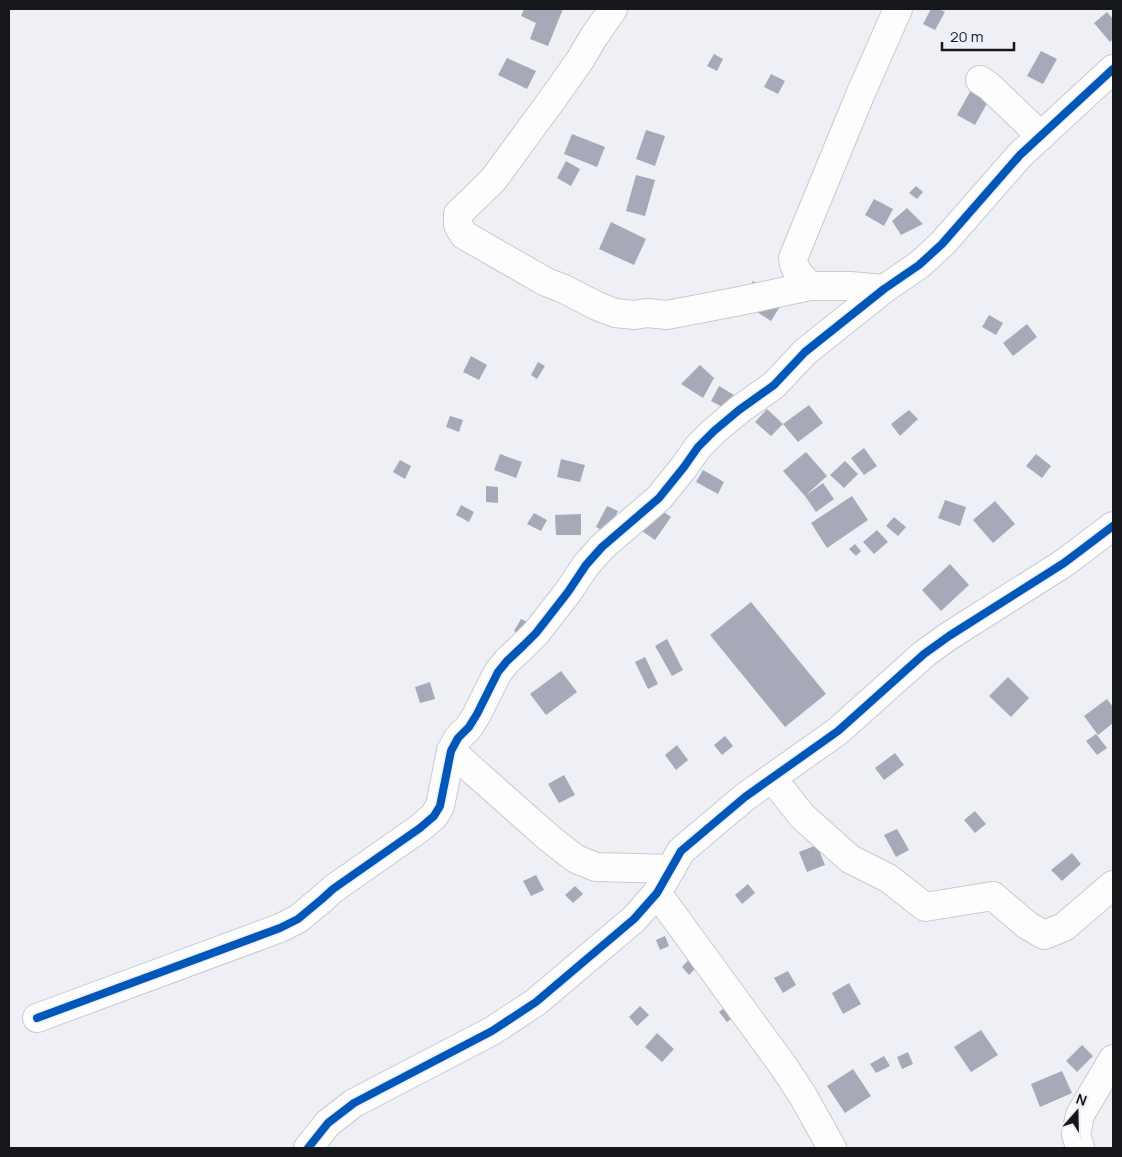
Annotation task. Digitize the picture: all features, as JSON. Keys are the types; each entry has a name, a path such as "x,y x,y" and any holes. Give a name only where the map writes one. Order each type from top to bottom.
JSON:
{"street":[{"path":"613,9 580,60 493,180 458,214 458,225 464,235 546,282 615,313 667,315 810,286 850,286 884,290"},
{"path":"810,286 794,267 793,258 860,95 898,9"},
{"path":"37,1018 280,928 298,919 333,889 420,828 434,816 440,806 450,751 477,714 498,672 536,632 568,592 586,565 602,547 659,498 698,447 714,431 738,410 774,385 805,352 918,266 942,244 1020,155 1113,69"},
{"path":"980,80 989,86 1041,136"},
{"path":"308,1148 328,1123 354,1103 492,1031 536,1002 634,919 657,893 681,851 745,797 838,731 930,649 1064,563 1113,526"},
{"path":"450,751 550,838 576,858 596,867 671,869"},
{"path":"772,778 802,816 850,859 888,878 925,907 993,896 1027,925 1044,935 1064,927 1113,885"},
{"path":"657,893 784,1067 803,1096 832,1148"},
{"path":"1080,1148 1076,1134 1080,1115 1113,1058"}],"building":[{"path":"524,9 563,9 548,46 530,39 536,23 521,16"},
{"path":"931,9 939,9 945,12 935,30 923,24"},
{"path":"1107,12 1113,19 1113,39 1110,42 1094,23"},
{"path":"1041,51 1057,59 1043,84 1027,76"},
{"path":"714,54 723,59 717,71 707,66"},
{"path":"507,58 536,71 527,89 498,75"},
{"path":"771,74 785,81 778,94 764,87"},
{"path":"972,88 990,98 975,125 957,115"},
{"path":"646,130 665,136 655,166 636,159"},
{"path":"572,134 605,147 597,167 564,154"},
{"path":"566,161 580,169 571,186 557,178"},
{"path":"636,175 655,180 645,216 626,211"},
{"path":"916,186 923,192 917,199 909,193"},
{"path":"874,199 893,209 884,226 865,215"},
{"path":"907,208 923,224 901,235 892,221"},
{"path":"611,222 646,239 634,265 599,249"},
{"path":"753,281 784,300 771,321 740,301"},
{"path":"989,315 1003,323 996,335 982,327"},
{"path":"1027,324 1037,337 1013,356 1003,343"},
{"path":"471,356 487,365 479,380 463,372"},
{"path":"538,362 545,366 537,379 531,375"},
{"path":"700,365 714,378 703,398 681,384"},
{"path":"719,386 734,395 726,409 711,401"},
{"path":"809,405 823,423 798,442 783,424"},
{"path":"767,409 783,424 771,436 755,422"},
{"path":"909,410 918,419 900,436 891,424"},
{"path":"450,416 463,420 459,432 446,427"},
{"path":"864,448 877,466 864,475 851,458"},
{"path":"806,452 827,476 805,496 783,471"},
{"path":"500,454 522,462 516,478 494,470"},
{"path":"1036,454 1051,466 1042,478 1026,466"},
{"path":"561,459 585,465 580,482 557,477"},
{"path":"400,460 411,466 405,479 393,472"},
{"path":"845,461 858,474 844,488 830,475"},
{"path":"703,470 724,482 718,494 696,482"},
{"path":"823,483 834,499 816,512 805,496"},
{"path":"486,486 498,487 498,503 486,502"},
{"path":"852,496 868,520 827,548 811,523"},
{"path":"945,500 966,507 960,526 938,518"},
{"path":"995,501 1015,524 993,543 973,520"},
{"path":"461,505 474,512 469,522 456,515"},
{"path":"607,506 618,511 607,533 596,527"},
{"path":"658,508 671,517 655,540 642,531"},
{"path":"534,513 547,520 541,531 527,524"},
{"path":"581,514 581,535 556,535 555,515"},
{"path":"894,517 906,527 898,536 886,526"},
{"path":"877,530 888,542 874,554 863,542"},
{"path":"855,544 861,551 856,556 849,549"},
{"path":"950,564 969,585 941,611 922,590"},
{"path":"751,602 826,694 785,727 710,635"},
{"path":"521,619 530,623 523,636 514,631"},
{"path":"667,639 683,670 672,676 655,646"},
{"path":"645,657 658,684 648,689 635,662"},
{"path":"561,671 577,692 546,715 530,694"},
{"path":"1008,677 1029,698 1011,717 989,696"},
{"path":"430,682 435,699 420,703 415,687"},
{"path":"1107,699 1113,707 1113,723 1098,735 1084,716"},
{"path":"1096,734 1107,748 1097,755 1086,741"},
{"path":"725,736 733,746 722,755 714,745"},
{"path":"677,745 688,760 676,770 665,755"},
{"path":"895,753 904,765 884,780 875,768"},
{"path":"564,775 575,795 559,803 548,784"},
{"path":"975,811 986,824 975,833 964,820"},
{"path":"897,829 909,850 896,857 884,835"},
{"path":"817,845 825,865 807,872 799,852"},
{"path":"1072,853 1081,864 1062,881 1051,870"},
{"path":"536,875 544,890 531,896 523,881"},
{"path":"748,884 755,893 742,904 735,895"},
{"path":"575,886 583,894 573,903 565,895"},
{"path":"665,936 669,946 660,950 656,940"},
{"path":"691,957 699,965 689,975 682,967"},
{"path":"788,971 796,985 783,993 774,978"},
{"path":"849,983 861,1004 843,1014 832,993"},
{"path":"729,1004 737,1015 727,1022 719,1012"},
{"path":"640,1006 649,1015 637,1026 629,1017"},
{"path":"981,1030 998,1055 971,1072 954,1047"},
{"path":"657,1033 674,1049 662,1062 645,1047"},
{"path":"1082,1045 1093,1056 1077,1072 1066,1061"},
{"path":"908,1052 913,1064 902,1069 897,1057"},
{"path":"884,1056 890,1066 876,1073 870,1064"},
{"path":"853,1069 871,1096 845,1113 827,1086"},
{"path":"1062,1071 1072,1093 1040,1107 1031,1084"}],"cycle path":[{"path":"37,1018 280,928 298,919 333,889 420,828 434,816 440,806 451,751 458,738 469,727 477,714 498,672 536,633 586,565 602,547 659,498 698,447 714,431 774,385 805,352 884,289 919,265 942,244 1020,155 1113,69"},
{"path":"308,1148 328,1123 354,1103 492,1031 536,1002 634,919 657,893 681,851 745,797 838,731 924,654 1064,563 1113,526"}]}
